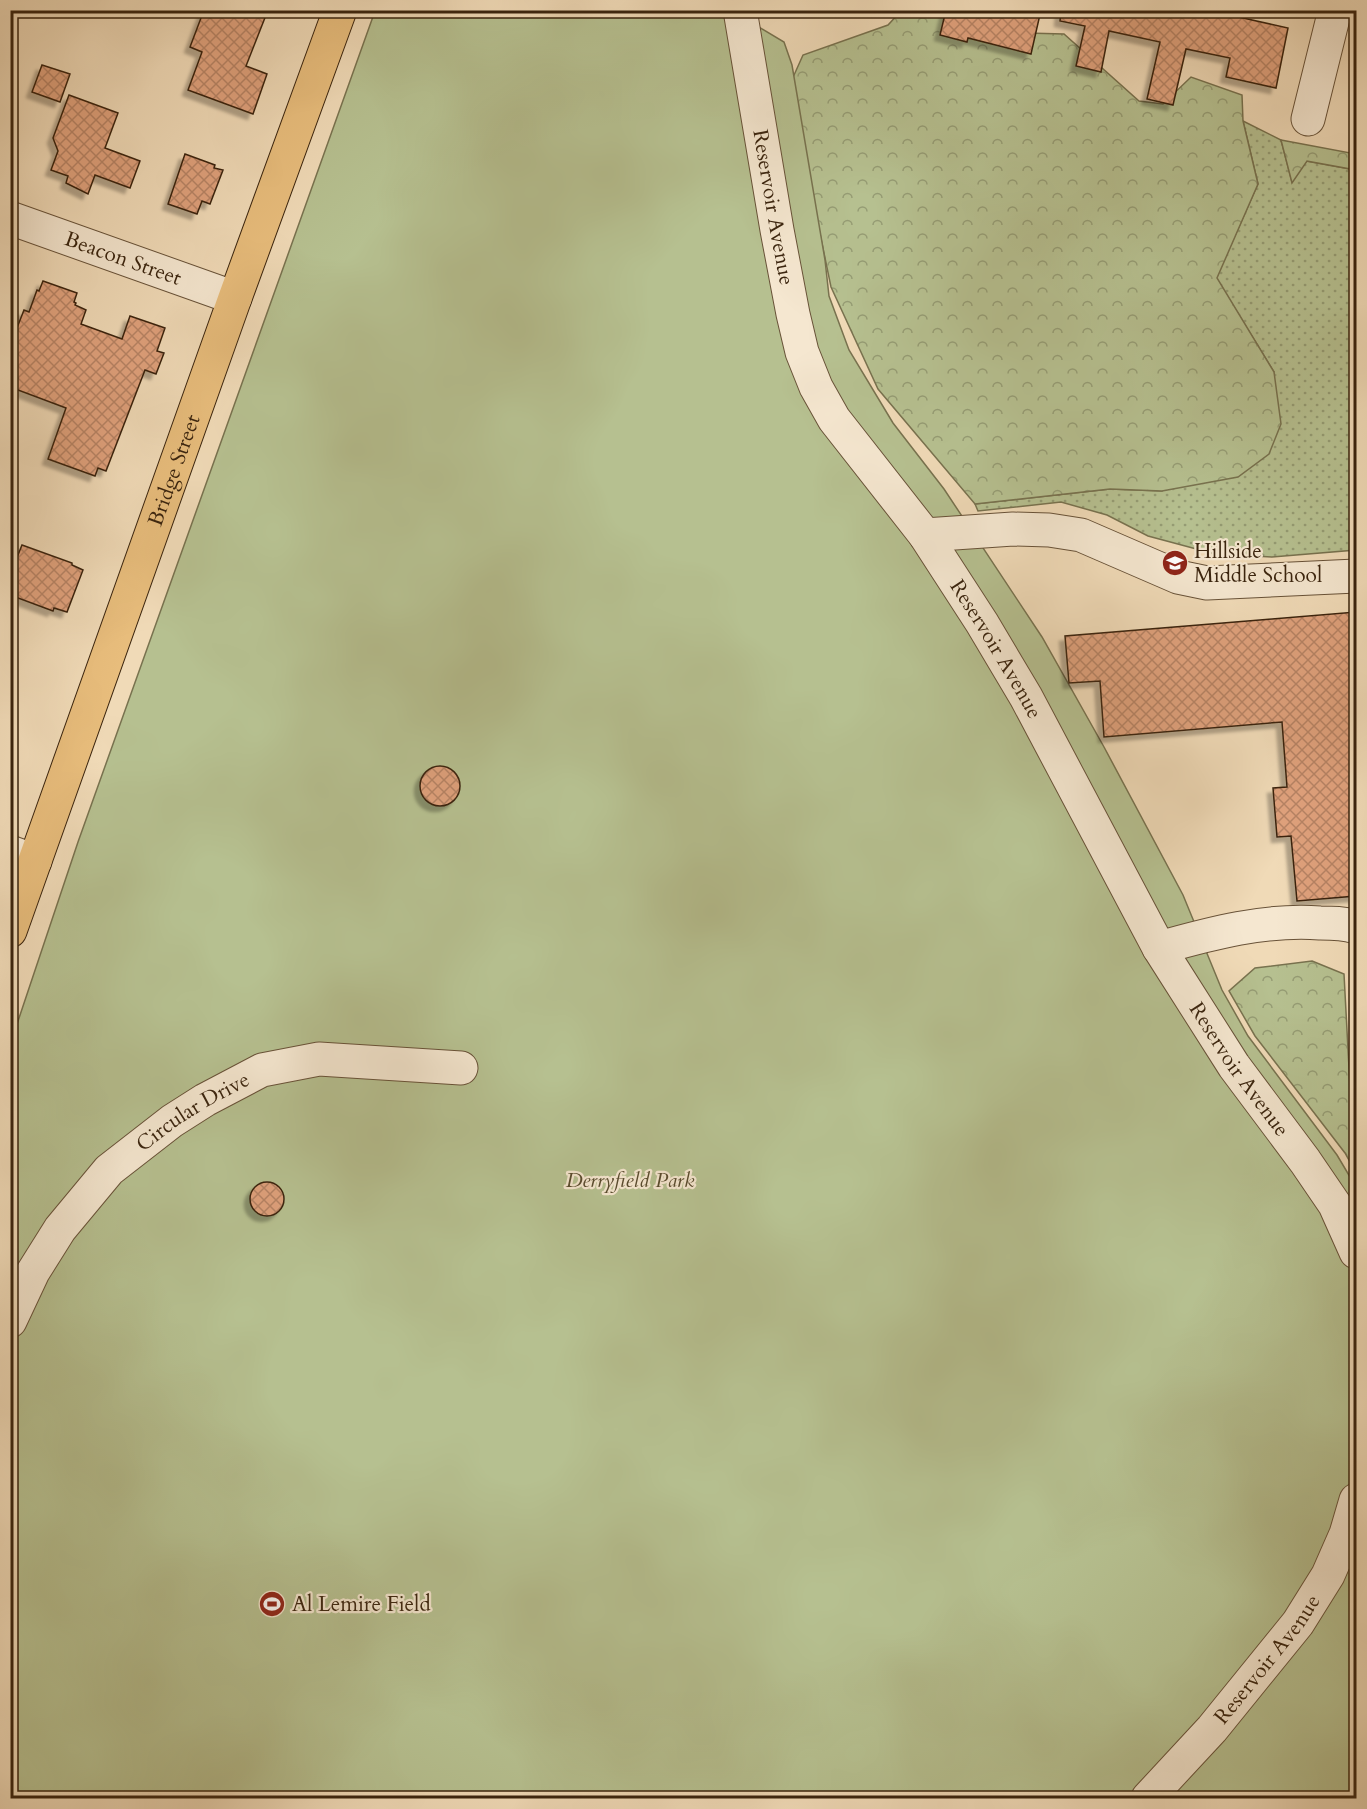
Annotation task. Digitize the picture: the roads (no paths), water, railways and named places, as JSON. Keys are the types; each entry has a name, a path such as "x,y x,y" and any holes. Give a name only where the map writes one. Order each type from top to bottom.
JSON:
{"main road":[{"name":"Bridge Street","path":"10,931 23,857 235,298 340,10"}],"street":[{"path":"1308,119 1335,10"},
{"name":"Reservoir Avenue","path":"740,16 777,230 802,352 816,387 834,419 926,535 982,623 1026,697 1159,948 1234,1066 1335,1205 1356,1252"},
{"name":"Beacon Street","path":"10,218 235,298"},
{"path":"926,535 1013,529 1049,530 1081,535 1178,577 1207,583 1356,576"},
{"path":"1159,948 1246,926 1298,921 1347,924 1356,927"},
{"name":"Circular Drive","path":"10,1321 33,1272 60,1229 109,1170 172,1121 206,1100 262,1070 319,1059 461,1068"},
{"name":"Reservoir Avenue","path":"1148,1798 1212,1729 1298,1623 1328,1575 1346,1534 1356,1500"}],"place":[{"name":"Hillside Middle School","path":"1175,563"},
{"name":"Al Lemire Field","path":"272,1604"}],"park label":[{"name":"Derryfield Park","path":"630,1180"}]}
